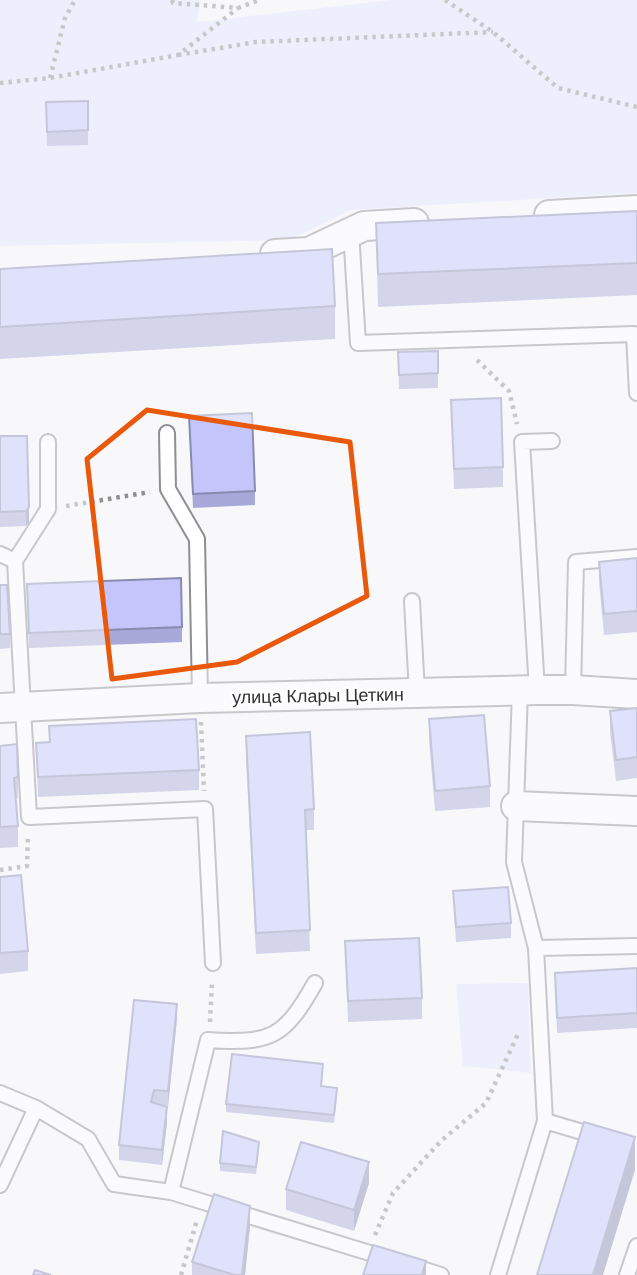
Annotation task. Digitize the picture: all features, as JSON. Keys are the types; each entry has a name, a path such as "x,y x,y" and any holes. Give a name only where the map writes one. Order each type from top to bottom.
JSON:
{"street":[{"path":"528,216 637,210"},
{"path":"255,255 309,252 364,226 446,221"},
{"name":"улица Клары Цеткин","path":"12,708 200,698 417,693 573,690 637,694"},
{"path":"516,806 637,811"}],"lane":[{"path":"351,232 358,343 634,334 637,393"},
{"path":"167,433 169,489 197,539 200,698"},
{"path":"498,1275 545,1121 536,948 514,862 516,806 528,691 522,442 552,440"},
{"path":"48,442 48,509 15,561 12,708 29,817 205,809 213,963"},
{"path":"0,554 15,561"},
{"path":"573,690 576,562 637,557"},
{"path":"412,601 417,693"},
{"path":"536,948 637,946"},
{"path":"171,1192 208,1040 245,1043 274,1035 298,1013 316,983"},
{"path":"0,1093 37,1108 89,1139 114,1184 171,1192 441,1275"},
{"path":"0,1185 37,1108"},
{"path":"545,1121 611,1141"},
{"path":"627,1275 637,1246"}],"path":[{"path":"50,78 65,18 75,0"},
{"path":"172,0 173,3 239,8"},
{"path":"178,55 239,8 259,0"},
{"path":"444,0 493,32 558,88 637,107"},
{"path":"0,83 50,78 256,42 493,32"},
{"path":"458,340 509,391 522,442"},
{"path":"48,509 169,489"},
{"path":"200,698 205,809"},
{"path":"0,870 27,866 29,817"},
{"path":"208,1040 213,963"},
{"path":"368,1253 393,1194 441,1141 486,1103 521,1028"},
{"path":"181,1275 202,1202"}],"highlighted area":[{"path":"147,410 350,442 367,596 237,662 112,679 87,459"}],"shaded area":[{"path":"0,0 201,0 197,22 391,0 637,0 637,193 351,210 290,240 0,246"},
{"path":"528,983 531,1073 463,1066 456,984"}],"building":[{"path":"88,101 88,130 47,132 46,102"},
{"path":"637,211 637,263 378,274 376,223"},
{"path":"332,249 335,306 0,327 0,269"},
{"path":"438,351 438,373 399,375 398,352"},
{"path":"501,398 503,467 454,469 451,400"},
{"path":"252,413 255,491 193,494 189,416"},
{"path":"0,436 27,436 29,507 26,511 0,512"},
{"path":"637,558 637,611 604,614 599,562"},
{"path":"181,578 182,627 29,633 27,584"},
{"path":"0,585 7,585 10,634 0,634"},
{"path":"637,708 637,757 616,760 610,711"},
{"path":"484,715 490,786 435,791 429,719"},
{"path":"196,719 199,770 38,777 36,743 50,742 49,726"},
{"path":"310,732 314,809 305,810 310,930 256,933 246,736"},
{"path":"17,744 18,777 14,778 18,826 0,827 0,746"},
{"path":"21,875 28,951 0,953 0,877"},
{"path":"508,887 511,923 456,927 453,891"},
{"path":"419,938 422,998 348,1001 345,941"},
{"path":"637,968 637,1013 557,1018 555,973"},
{"path":"134,1000 177,1004 168,1091 154,1090 151,1102 167,1107 162,1150 119,1145"},
{"path":"232,1054 323,1064 321,1086 337,1088 334,1115 226,1104"},
{"path":"584,1122 635,1137 593,1275 537,1275"},
{"path":"223,1131 259,1142 256,1167 220,1163"},
{"path":"301,1142 369,1162 354,1210 286,1189"},
{"path":"214,1194 250,1206 242,1275 192,1262"},
{"path":"373,1245 426,1261 422,1275 363,1275"},
{"path":"35,1270 51,1275 33,1275"}]}
